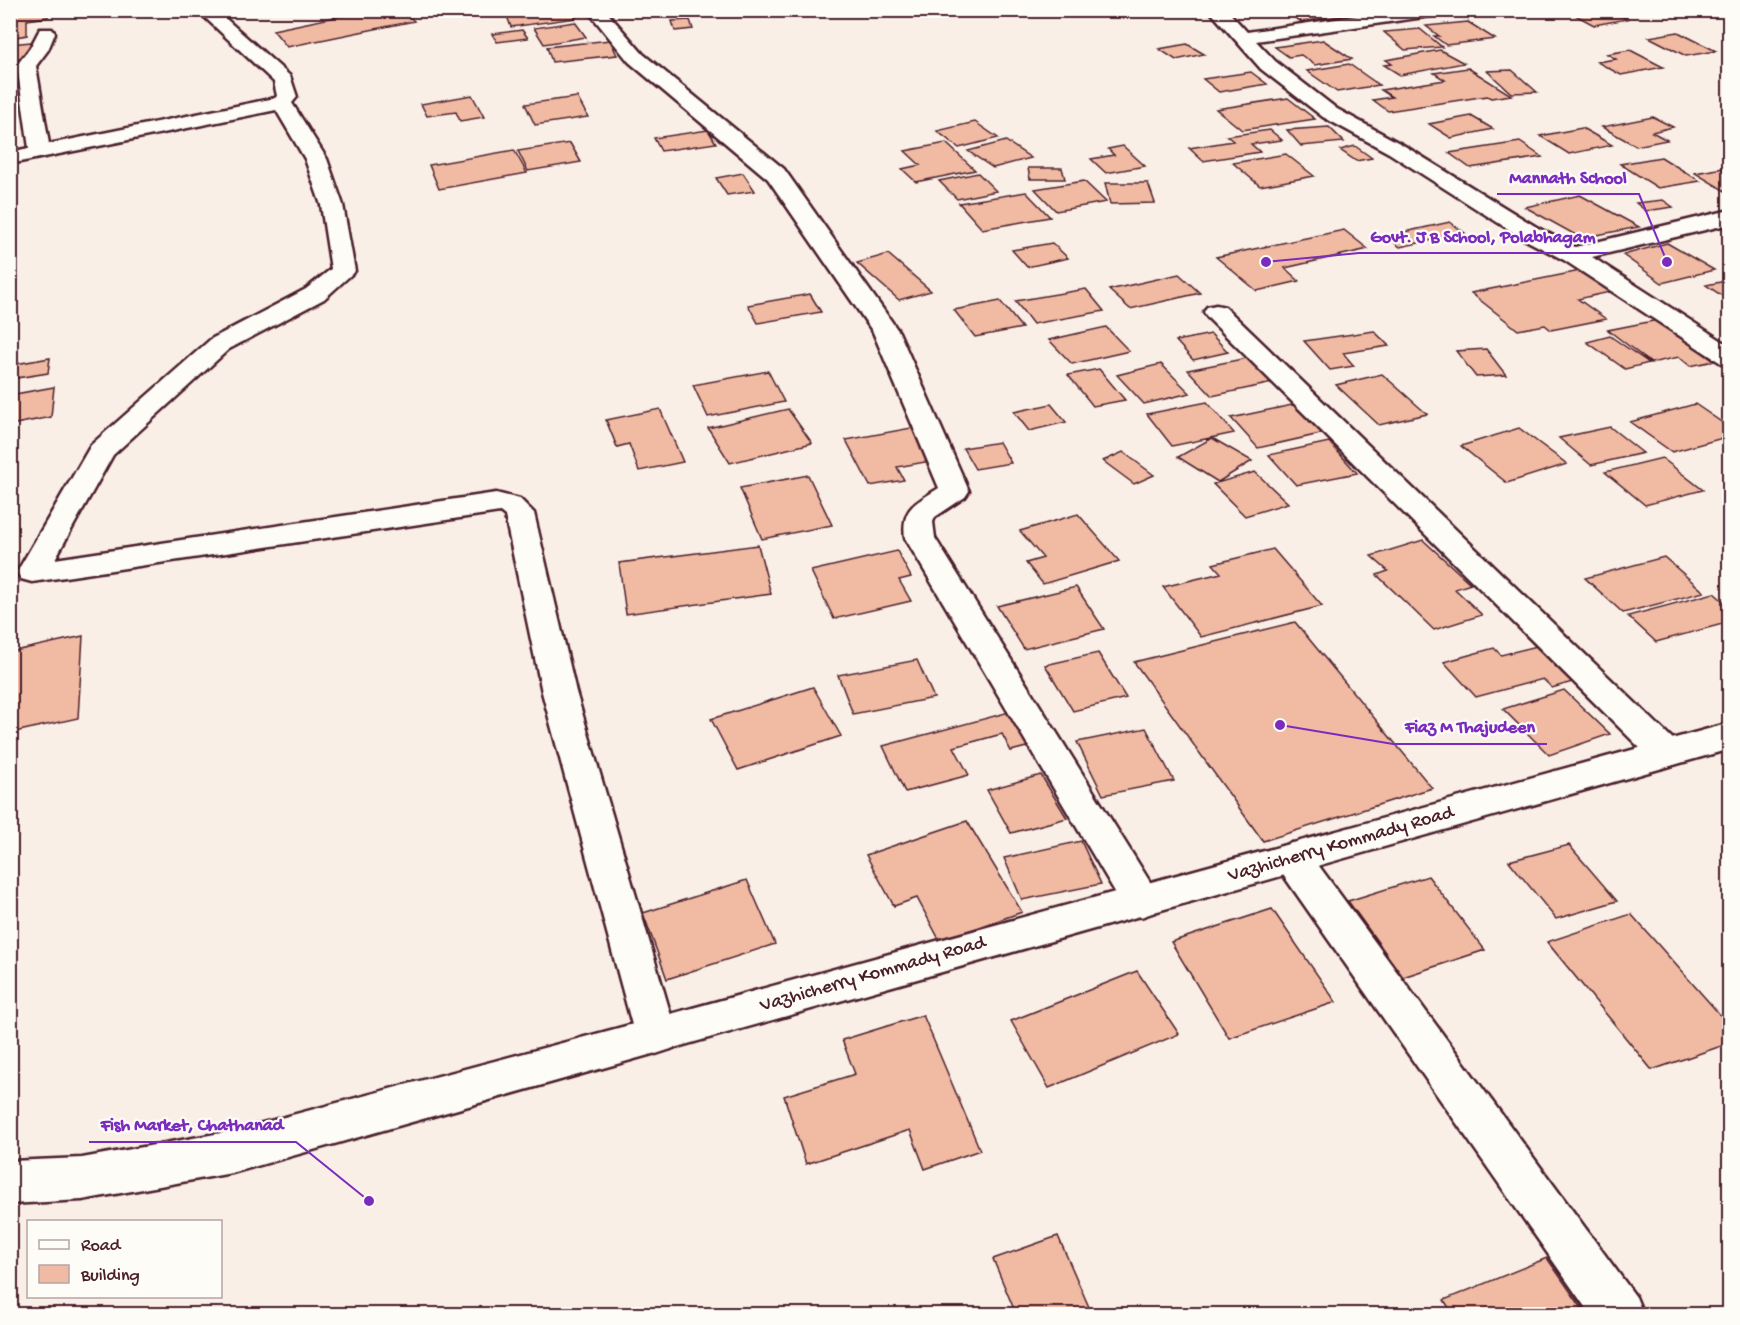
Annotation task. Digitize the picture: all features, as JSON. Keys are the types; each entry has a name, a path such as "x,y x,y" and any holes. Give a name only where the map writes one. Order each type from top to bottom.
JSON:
{"street":[{"path":"10,158 282,103 287,97 283,80 205,10"},
{"path":"595,10 636,58 776,174 886,332 956,491 922,512 918,522 920,538 1141,901"},
{"path":"1217,10 1268,65 1330,113 1396,150 1530,233 1572,255 1730,358"},
{"path":"1242,38 1438,10"},
{"path":"40,153 26,65 39,50 46,33"},
{"path":"282,103 316,159 332,205 343,271 315,294 220,344 101,451 32,572 496,502 510,505 519,513 559,692 656,1036"},
{"path":"1572,255 1730,217"},
{"path":"1216,312 1667,754"},
{"name":"Vazhicherry Kommady Road","path":"10,1183 82,1179 232,1152 1730,736"},
{"path":"1292,858 1620,1314"}],"building":[{"path":"10,10 48,10 48,17 27,20 27,35 10,38"},
{"path":"369,10 403,10 414,21 287,47 273,30"},
{"path":"550,10 571,10 576,18 511,27 507,16"},
{"path":"1301,10 1363,10 1365,12 1302,22 1286,13"},
{"path":"1566,10 1620,10 1613,12 1627,19 1594,25"},
{"path":"690,20 693,29 675,31 672,21"},
{"path":"575,22 586,37 544,44 534,28"},
{"path":"1468,22 1495,39 1446,45 1426,26"},
{"path":"1420,29 1442,47 1405,50 1384,32"},
{"path":"522,30 528,38 497,42 492,34"},
{"path":"1678,32 1716,51 1686,56 1649,37"},
{"path":"610,40 617,55 552,62 547,47"},
{"path":"1323,40 1352,59 1315,65 1301,55 1289,57 1275,47"},
{"path":"31,42 31,56 10,59 10,44"},
{"path":"1187,44 1204,54 1176,60 1159,49"},
{"path":"1440,50 1464,63 1400,75 1384,65 1392,64 1386,60"},
{"path":"1630,50 1663,67 1621,75 1597,62 1616,59 1607,54"},
{"path":"1349,64 1379,85 1337,92 1307,71"},
{"path":"1468,68 1511,95 1491,98 1487,96 1388,111 1373,100 1392,97 1381,90 1445,80 1434,73"},
{"path":"1512,70 1537,92 1511,93 1487,71"},
{"path":"1251,72 1267,84 1219,92 1203,79"},
{"path":"472,95 484,117 460,121 456,112 427,116 421,104"},
{"path":"577,97 588,117 535,125 525,104"},
{"path":"1288,98 1315,119 1242,130 1216,109"},
{"path":"1471,116 1493,129 1451,138 1429,124"},
{"path":"1653,117 1673,127 1652,132 1667,140 1636,146 1602,127"},
{"path":"975,122 998,138 959,148 937,131"},
{"path":"1329,127 1344,142 1301,146 1287,130"},
{"path":"1582,128 1612,145 1569,154 1540,136"},
{"path":"708,130 716,143 661,151 654,138"},
{"path":"1270,130 1282,140 1251,144 1260,152 1203,161 1189,148 1233,141 1227,136"},
{"path":"1006,141 1031,158 993,168 968,151"},
{"path":"1520,142 1542,157 1470,168 1449,153"},
{"path":"570,143 581,162 528,171 518,151"},
{"path":"946,143 975,170 916,182 902,169 920,165 905,151"},
{"path":"1123,146 1145,166 1106,173 1091,159 1114,155 1108,149"},
{"path":"1355,146 1372,158 1356,161 1340,150"},
{"path":"514,150 527,173 439,189 429,165"},
{"path":"1286,154 1314,176 1260,186 1233,163"},
{"path":"1661,157 1700,181 1658,188 1620,164"},
{"path":"1730,167 1730,194 1695,173"},
{"path":"1028,168 1062,168 1065,179 1030,179"},
{"path":"743,173 755,191 727,195 716,178"},
{"path":"978,173 996,191 957,199 939,181"},
{"path":"1084,181 1106,202 1056,211 1035,189"},
{"path":"1105,183 1148,183 1155,203 1110,204"},
{"path":"1026,192 1050,217 982,229 959,203"},
{"path":"1580,195 1639,227 1581,238 1525,207"},
{"path":"1663,200 1673,207 1646,211 1636,203"},
{"path":"1450,222 1465,233 1400,247 1386,236"},
{"path":"1344,230 1368,249 1285,268 1299,281 1257,291 1216,257"},
{"path":"1052,243 1068,258 1027,267 1012,250"},
{"path":"1667,243 1714,270 1662,283 1623,255"},
{"path":"888,254 931,291 899,300 857,263"},
{"path":"1580,271 1610,292 1578,299 1606,319 1551,330 1545,325 1518,330 1471,293"},
{"path":"1179,274 1200,293 1130,309 1109,290"},
{"path":"1730,280 1730,301 1706,285"},
{"path":"1086,289 1104,311 1033,324 1015,301"},
{"path":"810,294 821,312 758,323 748,305"},
{"path":"1000,301 1022,328 975,337 954,310"},
{"path":"1658,320 1714,361 1690,366 1679,357 1651,363 1608,330"},
{"path":"1106,327 1129,351 1072,364 1049,340"},
{"path":"1374,331 1389,346 1343,353 1354,366 1330,370 1304,341"},
{"path":"1211,334 1228,352 1193,360 1176,341"},
{"path":"1610,336 1649,363 1625,369 1587,342"},
{"path":"1486,349 1506,375 1476,377 1456,351"},
{"path":"1252,357 1277,382 1212,396 1188,370"},
{"path":"50,358 48,373 10,379 10,365"},
{"path":"1161,364 1190,393 1144,404 1117,375"},
{"path":"1099,369 1125,400 1093,406 1068,375"},
{"path":"768,371 784,402 708,417 693,385"},
{"path":"1382,374 1427,414 1379,425 1336,385"},
{"path":"54,387 51,417 10,425 10,395"},
{"path":"1207,402 1234,433 1172,446 1147,414"},
{"path":"1301,403 1329,432 1258,448 1231,418"},
{"path":"1051,404 1066,422 1029,431 1014,412"},
{"path":"1695,404 1730,428 1730,436 1672,452 1630,422"},
{"path":"660,409 683,462 639,471 629,444 617,447 606,420"},
{"path":"788,409 812,443 730,463 708,428"},
{"path":"922,426 942,459 897,467 904,480 870,486 846,440"},
{"path":"1610,427 1643,453 1591,465 1559,438"},
{"path":"1519,428 1567,464 1507,483 1461,446"},
{"path":"1212,438 1252,461 1218,482 1178,457"},
{"path":"999,442 1011,463 975,469 963,448"},
{"path":"1329,442 1357,473 1296,485 1269,455"},
{"path":"1123,452 1154,475 1134,484 1103,461"},
{"path":"1662,458 1703,490 1645,505 1605,472"},
{"path":"1255,472 1288,503 1245,516 1213,484"},
{"path":"808,475 832,525 762,539 740,488"},
{"path":"1078,514 1119,561 1043,584 1026,563 1043,558 1020,531"},
{"path":"1423,540 1471,584 1455,589 1482,615 1434,630 1377,575 1388,571 1371,556"},
{"path":"758,545 771,594 626,614 619,563"},
{"path":"1273,549 1322,606 1201,637 1163,587 1221,573 1213,564"},
{"path":"897,551 911,577 899,580 911,601 834,619 811,571"},
{"path":"1664,557 1704,592 1623,613 1585,578"},
{"path":"1076,587 1104,629 1024,649 997,606"},
{"path":"1714,593 1730,607 1730,622 1656,642 1628,616"},
{"path":"1295,622 1432,788 1263,841 1134,662"},
{"path":"83,636 78,718 10,733 10,652"},
{"path":"1557,641 1593,676 1552,688 1543,679 1476,697 1444,662 1494,648 1501,655"},
{"path":"1098,653 1126,698 1073,711 1045,665"},
{"path":"917,660 934,698 853,714 838,675"},
{"path":"813,687 841,736 738,770 711,719"},
{"path":"1564,690 1610,734 1549,755 1503,709"},
{"path":"1013,711 1034,745 1011,751 1002,734 954,747 969,775 905,792 883,746"},
{"path":"1146,728 1174,781 1103,795 1077,742"},
{"path":"1041,775 1067,818 1011,833 987,790"},
{"path":"967,821 1022,912 940,941 917,898 894,906 866,855"},
{"path":"1081,841 1101,884 1022,900 1004,858"},
{"path":"1569,845 1617,901 1556,919 1509,861"},
{"path":"1428,876 1485,950 1403,977 1348,901"},
{"path":"747,880 775,944 667,979 643,913"},
{"path":"1272,909 1336,1002 1229,1038 1171,942"},
{"path":"1631,914 1730,1026 1730,1043 1652,1070 1547,942"},
{"path":"1137,971 1179,1034 1049,1088 1011,1021"},
{"path":"923,1015 980,1150 925,1169 910,1130 806,1164 784,1096 855,1074 842,1040"},
{"path":"1058,1236 1092,1314 1016,1314 993,1259"},
{"path":"1547,1258 1586,1314 1453,1314 1444,1300"}],"place":[{"name":"Govt. J B School, Polabhagam","path":"1266,262"},
{"name":"Mannath School","path":"1667,262"},
{"name":"Fiaz M Thajudeen","path":"1280,725"},
{"name":"Fish Market, Chathanad","path":"369,1201"}]}
